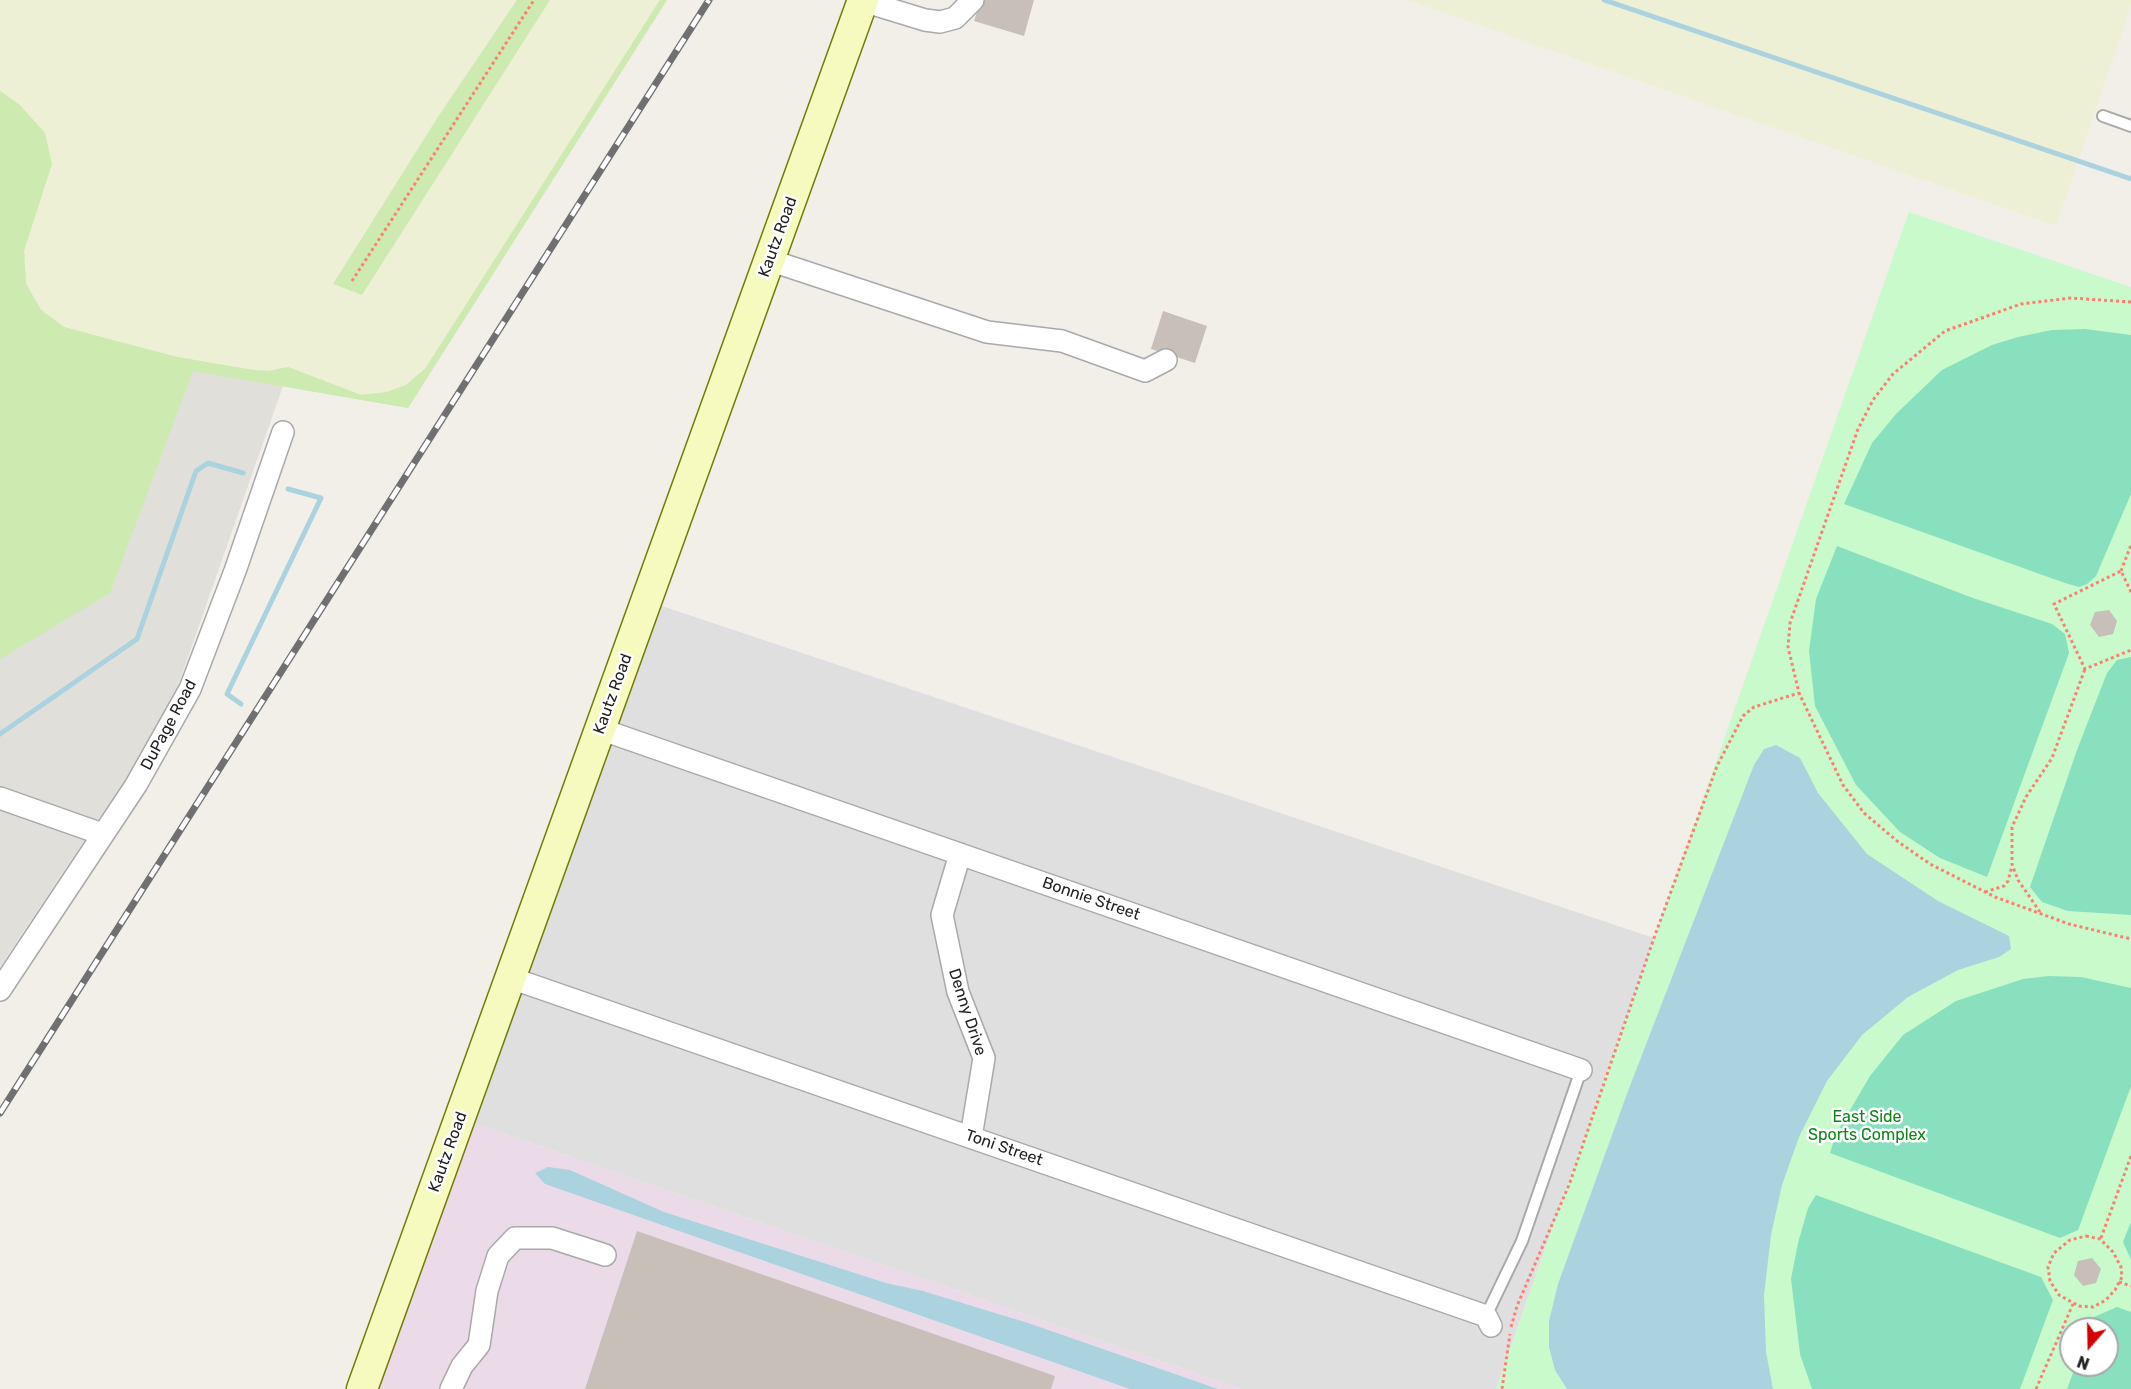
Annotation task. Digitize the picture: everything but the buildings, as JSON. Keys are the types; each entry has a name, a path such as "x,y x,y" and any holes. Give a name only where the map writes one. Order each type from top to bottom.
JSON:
{"street":[{"path":"863,1 925,20 940,22 955,18 973,0"},
{"name":"Kautz Road","path":"362,1389 863,1"},
{"path":"770,260 987,332 1062,340 1145,371 1166,360"},
{"name":"DuPage Road","path":"0,990 136,786 190,689 235,571 283,432"},
{"name":"Bonnie Street","path":"600,729 1581,1070"},
{"path":"0,798 102,834"},
{"name":"Denny Drive","path":"960,854 942,915 958,992 984,1058 971,1137"},
{"name":"Toni Street","path":"511,978 971,1137 1488,1321"},
{"path":"451,1389 462,1366 479,1345 487,1291 498,1256 514,1238 552,1238 605,1256"}],"lane":[{"path":"2103,116 2131,126"},
{"path":"1488,1321 1522,1241 1581,1070"}],"path":[{"path":"352,281 534,0"},
{"path":"2131,302 2071,298 2021,304 1945,331 1893,374 1873,400 1858,429 1790,623 1788,647 1799,693 1843,785 1864,813 1897,841 1930,864 1985,892 2069,924 2131,939"},
{"path":"1985,892 2004,886 2008,881 2012,864 2013,827 2026,797 2052,758 2085,669 2054,604 2121,571 2131,545"},
{"path":"2121,571 2131,592"},
{"path":"2085,669 2131,650"},
{"path":"1502,1389 1516,1306 1569,1185 1654,938 1717,766 1743,716 1754,707 1799,693"},
{"path":"2012,864 2018,880 2041,914"},
{"path":"2100,1239 2131,1156"},
{"path":"2085,1236 2100,1239 2113,1252 2121,1267 2120,1282 2106,1300 2093,1307 2073,1304 2060,1295 2050,1281 2048,1267 2054,1252 2070,1240 2085,1236"},
{"path":"2120,1282 2131,1286"},
{"path":"2036,1389 2073,1304"}],"shaded area":[{"path":"0,0 667,0 408,408 283,386 175,694 144,751 0,967"},
{"path":"650,602 1654,938 1496,1389 1241,1389 464,1120"},
{"path":"464,1120 1241,1389 370,1389"}],"green space":[{"path":"0,0 517,0 436,120 527,35 550,0 660,0 425,369 406,385 387,392 361,395 288,367 269,371 253,370 177,357 96,336 64,327 41,310 26,284 24,251 32,226 20,105 0,91"},
{"path":"517,0 550,0 362,295 333,284 436,120"},
{"path":"660,0 667,0 408,408 193,371 110,593 0,659 0,91 20,105 45,133 52,164 24,251 26,284 41,310 64,327 177,357 253,370 269,371 288,367 361,395 387,392 406,385 425,369"},
{"path":"1407,0 2131,0 2131,6 2056,226"},
{"name":"East Side Sports Complex","path":"1909,212 2131,287 2131,1389 1496,1389"},
{"path":"2085,329 2131,335 2131,494 2096,576 2087,584 2079,587 2065,583 1844,504 1872,443 1896,414 1942,370 1992,345 2018,337 2052,330"},
{"path":"1837,546 1973,598 2052,624 2065,634 2069,653 1987,877 1940,858 1900,832 1856,785 1815,706 1809,651 1816,599"},
{"path":"2131,657 2131,915 2068,911 2042,902 2030,887 2077,750 2107,673 2117,660"},
{"path":"2049,976 2081,977 2131,988 2131,1086 2078,1230 2060,1238 1830,1153 1836,1134 1870,1076 1903,1035 1956,1001 2023,979"},
{"path":"1816,1195 2041,1277 2053,1300 2020,1389 1812,1389 1800,1354 1791,1279 1808,1208"},
{"path":"2131,1222 2131,1260 2123,1242"},
{"path":"2117,1307 2131,1312 2131,1389 2067,1389 2072,1377 2119,1377 2119,1317 2094,1317"}],"water":[{"path":"1776,745 1800,758 1818,793 1867,854 1938,901 2009,936 2011,949 1999,957 1958,970 1908,997 1862,1035 1827,1081 1799,1137 1782,1185 1771,1235 1764,1295 1766,1352 1773,1389 1567,1389 1555,1370 1549,1347 1549,1321 1558,1284 1628,1091 1754,765 1764,749"},
{"path":"548,1167 570,1170 664,1212 886,1283 923,1291 1028,1323 1218,1389 1130,1389 545,1184 535,1173"}],"waterway":[{"path":"1604,0 2131,179"},
{"path":"0,734 137,639 196,471 208,463 243,473"},
{"path":"241,704 227,694 321,498 288,489"}],"railway":[{"path":"0,1113 709,0"}]}
